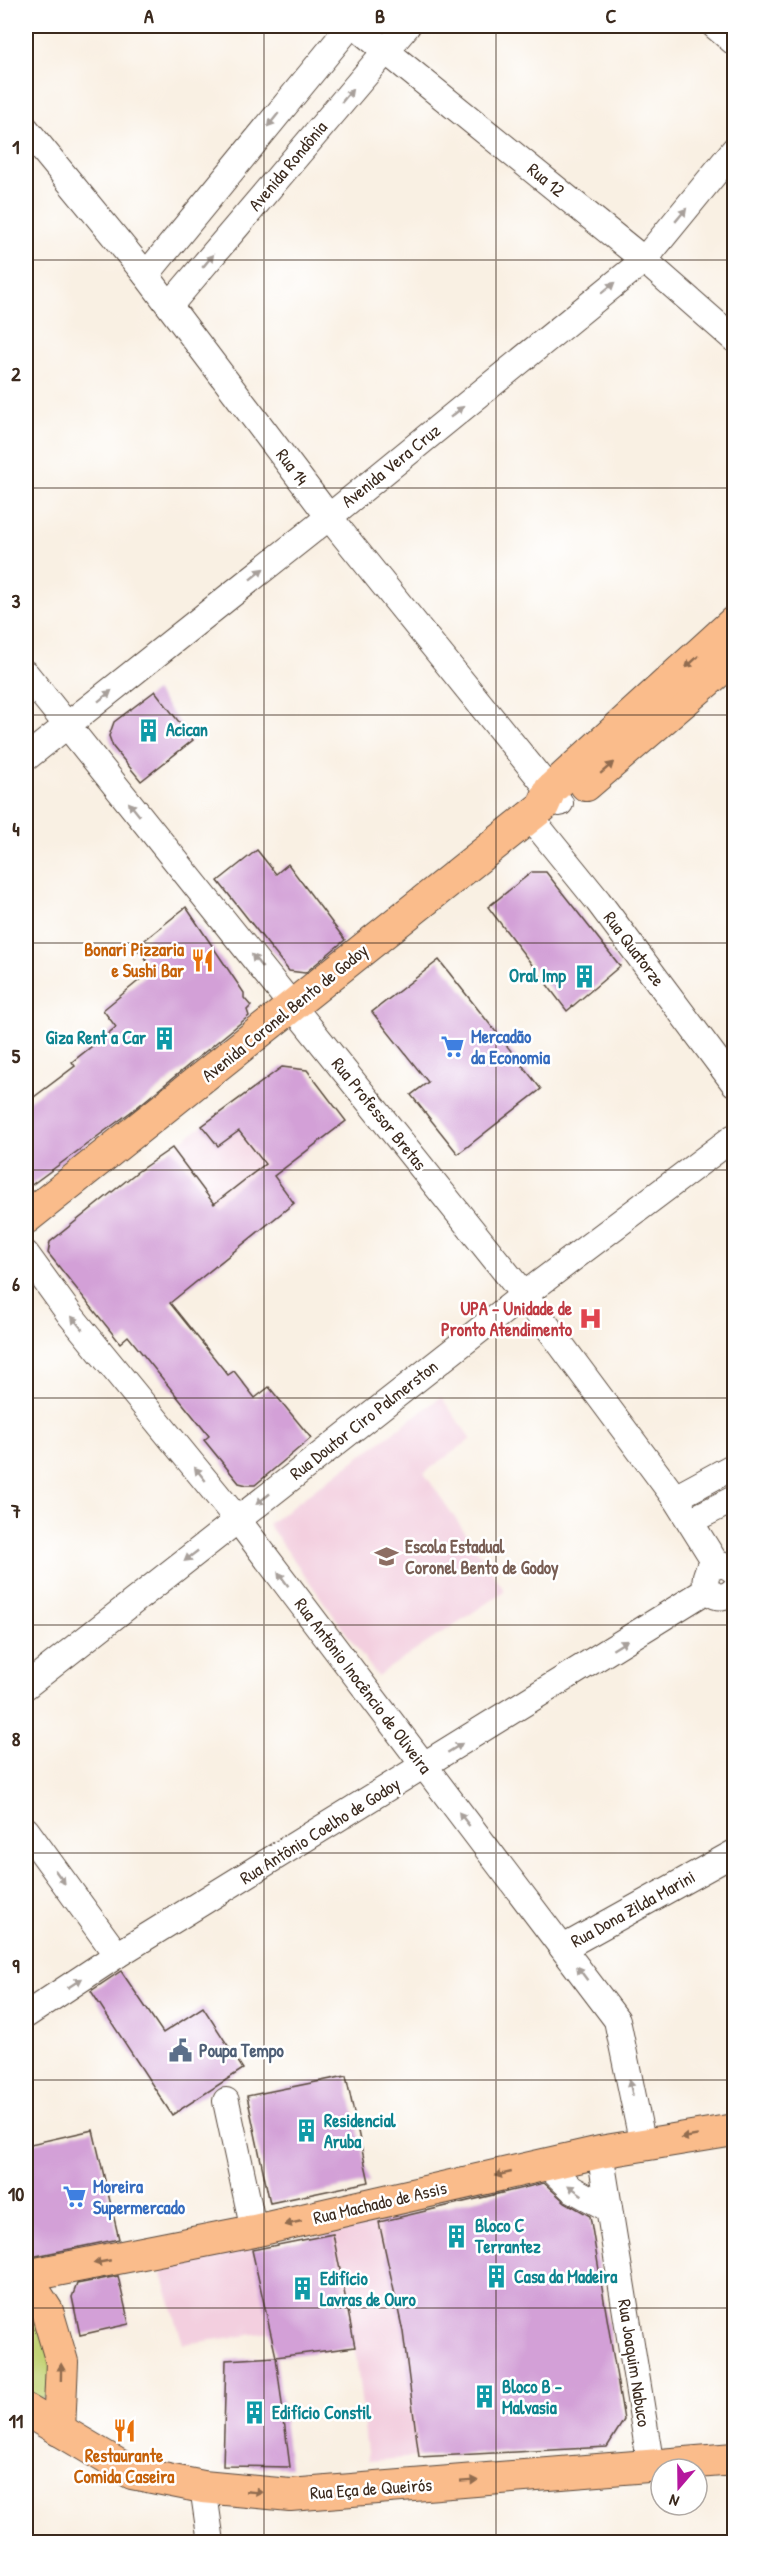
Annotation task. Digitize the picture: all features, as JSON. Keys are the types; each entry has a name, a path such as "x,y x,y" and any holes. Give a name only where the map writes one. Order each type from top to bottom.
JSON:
{"main road":[{"name":"Avenida Coronel Bento de Godoy","path":"26,1218 546,804 735,622"},
{"name":"Avenida Coronel Bento de Godoy","path":"546,804 580,791 735,658"},
{"name":"Rua Machado de Assis","path":"26,2277 254,2231 600,2152 735,2130"},
{"path":"26,2277 47,2311 62,2362 59,2430"},
{"name":"Rua Eça de Queirós","path":"26,2410 132,2473 203,2487 290,2495 649,2467"},
{"name":"Rua Eça de Queirós","path":"709,2461 735,2459"}],"street":[{"path":"146,275 350,26"},
{"name":"Rua 12","path":"355,26 644,260 735,339"},
{"name":"Avenida Rondônia","path":"170,305 407,26"},
{"path":"715,26 735,42"},
{"name":"Rua 14","path":"26,129 170,305 546,804"},
{"name":"Avenida Vera Cruz","path":"26,758 329,517 644,260 735,150"},
{"name":"Rua Professor Bretas","path":"26,674 524,1295 726,1568"},
{"name":"Rua Quatorze","path":"546,804 598,901 735,1083"},
{"name":"Rua Doutor Ciro Palmerston","path":"26,1686 524,1295 735,1137"},
{"name":"Rua Antônio Inocêncio de Oliveira","path":"26,1254 71,1316 237,1519 617,2020 643,2145"},
{"path":"675,1498 735,1466"},
{"path":"690,1521 735,1499"},
{"path":"726,1568 708,1569 705,1576 707,1590 720,1597 727,1596 735,1590"},
{"name":"Rua Antônio Coelho de Godoy","path":"26,2015 117,1956 707,1590"},
{"path":"26,1830 117,1956"},
{"name":"Rua Dona Zilda Marini","path":"563,1948 735,1853"},
{"path":"226,2101 254,2231"},
{"name":"Rua Joaquim Nabuco","path":"600,2152 649,2457"},
{"path":"547,2164 572,2189 609,2209"},
{"path":"203,2487 211,2542"}],"shaded area":[{"path":"223,1110 294,1203 244,1243 172,1148"},
{"name":"Escola Estadual Coronel Bento de Godoy","path":"441,1397 471,1439 424,1473 505,1591 377,1676 268,1524"},
{"path":"379,2222 403,2332 419,2457 368,2461 355,2347 333,2234"},
{"path":"251,2247 271,2332 183,2344 158,2261"}],"green space":[{"path":"26,2310 43,2329 50,2347 51,2391 44,2399 33,2399 26,2395"}],"building":[{"name":"Acican","path":"155,691 193,740 141,781 113,747 109,736 114,722"},
{"path":"257,850 276,874 288,864 345,940 305,973 289,971 218,881"},
{"path":"532,872 546,872 620,966 567,1011 488,907"},
{"path":"186,907 244,993 244,998 251,1006 247,1010 249,1016 136,1108 26,1189 26,1103 75,1066 72,1062 116,1027 103,1010 153,969 136,947"},
{"name":"Mercadão da Economia","path":"439,960 541,1089 458,1154 411,1095 428,1082 372,1012"},
{"path":"282,1067 307,1070 346,1121 274,1176 294,1203 170,1303 228,1375 234,1371 255,1398 269,1387 311,1438 255,1485 247,1485 239,1483 204,1440 209,1436 128,1336 120,1343 48,1253 50,1242 137,1172 172,1148 214,1204 265,1164 239,1131 218,1146 202,1126"},
{"name":"Poupa Tempo","path":"121,1971 163,2033 203,2007 243,2069 172,2115 91,1991"},
{"name":"Residencial Aruba","path":"346,2076 369,2182 270,2203 247,2096"},
{"name":"Moreira Supermercado","path":"93,2130 119,2239 26,2258 26,2145"},
{"name":"Casa da Madeira","path":"544,2183 565,2202 590,2216 624,2420 607,2447 419,2457 403,2332 379,2222"},
{"name":"Edifício Lavras de Ouro","path":"333,2234 355,2347 276,2357 252,2250"},
{"path":"118,2276 129,2324 80,2335 72,2297 77,2284"},
{"name":"Edifício Constil","path":"276,2357 290,2467 223,2466 226,2360"}],"place":[{"name":"Acican","path":"148,730"},
{"name":"Bonari Pizzaria e Sushi Bar","path":"202,960"},
{"name":"Oral Imp","path":"584,976"},
{"name":"Giza Rent a Car","path":"164,1038"},
{"name":"Mercadão da Economia","path":"453,1047"},
{"name":"UPA - Unidade de Pronto Atendimento","path":"590,1319"},
{"name":"Escola Estadual Coronel Bento de Godoy","path":"387,1557"},
{"name":"Poupa Tempo","path":"181,2051"},
{"name":"Residencial Aruba","path":"306,2131"},
{"name":"Moreira Supermercado","path":"75,2197"},
{"name":"Bloco C Terrantez","path":"457,2236"},
{"name":"Casa da Madeira","path":"496,2277"},
{"name":"Edifício Lavras de Ouro","path":"302,2289"},
{"name":"Bloco B - Malvasia","path":"484,2397"},
{"name":"Edifício Constil","path":"254,2413"},
{"name":"Restaurante Comida Caseira","path":"124,2430"}]}
